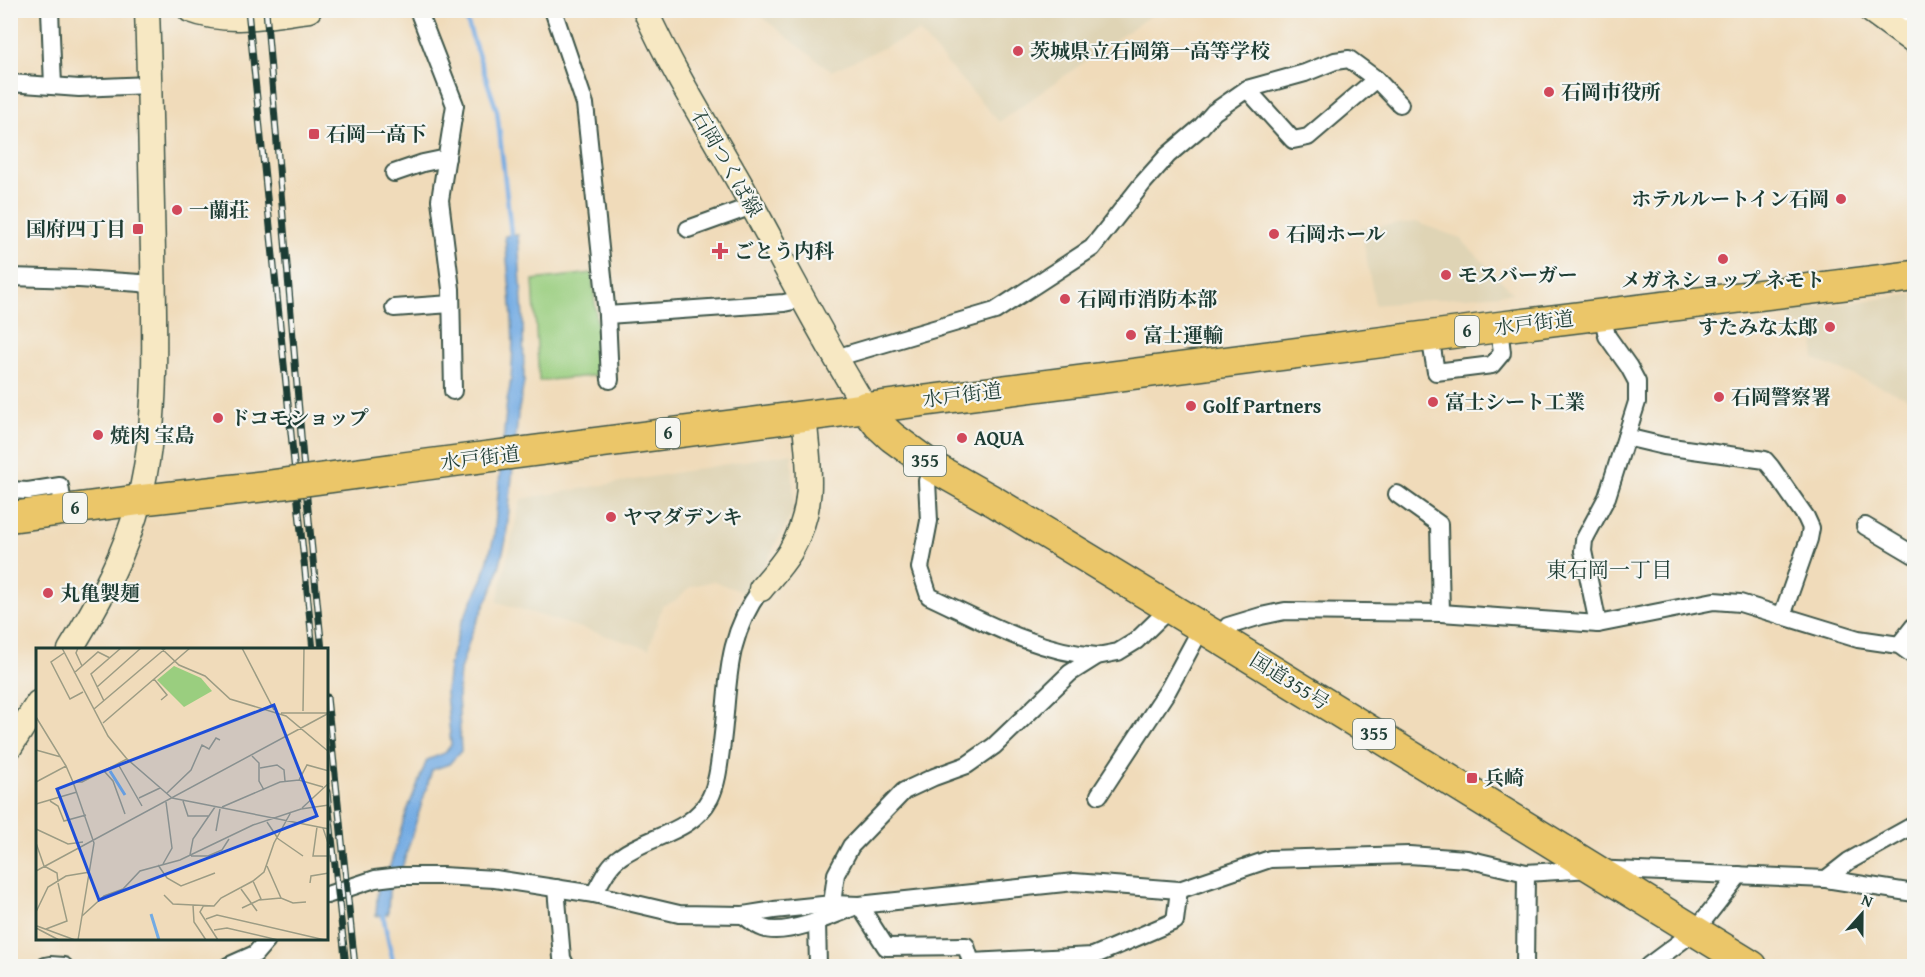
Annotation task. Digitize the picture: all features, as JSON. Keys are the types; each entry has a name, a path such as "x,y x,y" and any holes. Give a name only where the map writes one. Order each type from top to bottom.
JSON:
{"highway":[{"name":"水戸街道","path":"10,517 1914,276"},
{"name":"国道355号","path":"866,407 879,425 892,437 933,467 1170,608 1752,966"}],"street":[{"path":"50,10 53,86"},
{"path":"71,648 113,573 130,531 140,500 148,455 153,398 153,285 147,10"},
{"path":"190,10 212,17 230,19 309,10"},
{"path":"418,10 455,105 440,200 451,304 453,391"},
{"path":"553,10 585,104 606,315 610,380"},
{"name":"石岡つくば線","path":"645,10 671,64 835,358 866,407"},
{"path":"1870,10 1912,39"},
{"path":"1906,10 1912,39"},
{"path":"835,358 995,311 1092,248 1168,155 1202,127 1214,112 1247,89 1305,73 1335,61 1349,59 1376,79 1400,104"},
{"path":"1247,89 1293,140 1308,137 1376,79"},
{"path":"10,83 79,88 149,85"},
{"path":"394,173 423,162 447,158"},
{"path":"688,229 752,206"},
{"path":"10,277 153,285"},
{"path":"606,315 784,303 802,299"},
{"path":"394,308 451,304"},
{"path":"1598,624 1583,551 1584,540 1607,496 1637,402 1637,382 1607,336 1602,314"},
{"path":"594,894 609,868 619,857 686,824 698,815 711,796 719,768 724,734 726,683 741,623 748,607 789,554 809,502 810,479 804,416"},
{"path":"1626,437 1664,446 1765,460 1771,466 1811,528 1782,616"},
{"path":"933,467 927,481 929,521 920,568 929,596 1031,643 1097,656 1118,652 1136,641 1170,608"},
{"path":"10,490 28,491 60,486 64,510"},
{"path":"1397,494 1439,524 1441,613"},
{"path":"1865,525 1914,555"},
{"path":"1099,795 1168,690 1210,633 1261,616 1285,612 1441,613 1598,624 1714,601 1740,603 1858,639 1884,645 1899,645 1914,656"},
{"path":"1899,645 1914,626"},
{"path":"832,904 836,874 851,846 878,820 896,798 904,791 967,765 994,746 1070,673 1097,656"},
{"path":"12,741 36,706"},
{"path":"1826,879 1849,861 1914,825"},
{"path":"328,895 375,879 400,876 442,876 495,879 594,894 679,914 743,915 774,909 832,904 859,905 1074,882 1179,890 1270,859 1409,855 1467,860 1526,873 1591,869 1826,879 1914,893"},
{"path":"1525,966 1526,873"},
{"path":"1648,966 1695,931 1739,875"},
{"path":"556,888 562,958 566,966"},
{"path":"859,905 886,947 966,946 971,962 1093,956 1175,921 1179,890"},
{"path":"743,915 763,928 777,930 817,922 859,905"},
{"path":"817,922 818,966"},
{"path":"228,966 255,954 265,941"},
{"path":"45,966 64,966"}],"shaded area":[{"name":"茨城県立石岡第一高等学校","path":"754,11 1153,11 1154,13 999,122 919,32 831,71"},
{"path":"1416,222 1460,238 1513,293 1375,305 1361,228"},
{"path":"1914,294 1914,407 1906,397 1814,359 1815,332 1791,322 1790,311"},
{"path":"792,453 794,510 763,568 742,592 713,581 690,587 675,601 662,606 649,649 497,602 521,499"}],"green space":[{"path":"592,273 602,375 539,381 533,280"}],"water":[{"path":"518,235 524,382 518,414 506,540 495,583 472,632 460,670 458,695 461,751 449,764 432,770 401,871 389,890 388,914 376,916 378,885 390,866 405,816 427,760 445,753 451,745 446,693 449,666 460,626 483,578 494,537 507,401 511,382 513,341 505,236"}],"waterway":[{"path":"465,15 497,111 512,241"},
{"path":"382,911 394,966"}],"railway":[{"path":"248,10 313,648"},
{"path":"266,10 303,459 322,648"},
{"path":"328,707 355,966"},
{"path":"328,801 346,966"}],"place":[{"name":"茨城県立石岡第一高等学校","path":"1018,51"},
{"name":"石岡市役所","path":"1549,92"},
{"name":"石岡一高下","path":"314,134"},
{"name":"ホテルルートイン石岡","path":"1841,199"},
{"name":"一蘭荘","path":"177,210"},
{"name":"国府四丁目","path":"138,229"},
{"name":"石岡ホール","path":"1274,234"},
{"name":"ごとう内科","path":"720,251"},
{"name":"メガネショップ ネモト","path":"1723,259"},
{"name":"モスバーガー","path":"1446,275"},
{"name":"石岡市消防本部","path":"1065,299"},
{"name":"すたみな太郎","path":"1830,327"},
{"name":"富士運輸","path":"1131,335"},
{"name":"石岡警察署","path":"1719,397"},
{"name":"富士シート工業","path":"1433,402"},
{"name":"Golf Partners","path":"1191,406"},
{"name":"ドコモショップ","path":"218,418"},
{"name":"焼肉 宝島","path":"98,435"},
{"name":"AQUA","path":"962,438"},
{"name":"ヤマダデンキ","path":"611,517"},
{"name":"丸亀製麺","path":"48,593"},
{"name":"兵崎","path":"1472,778"}],"district":[{"name":"東石岡一丁目","path":"1609,570"}]}
